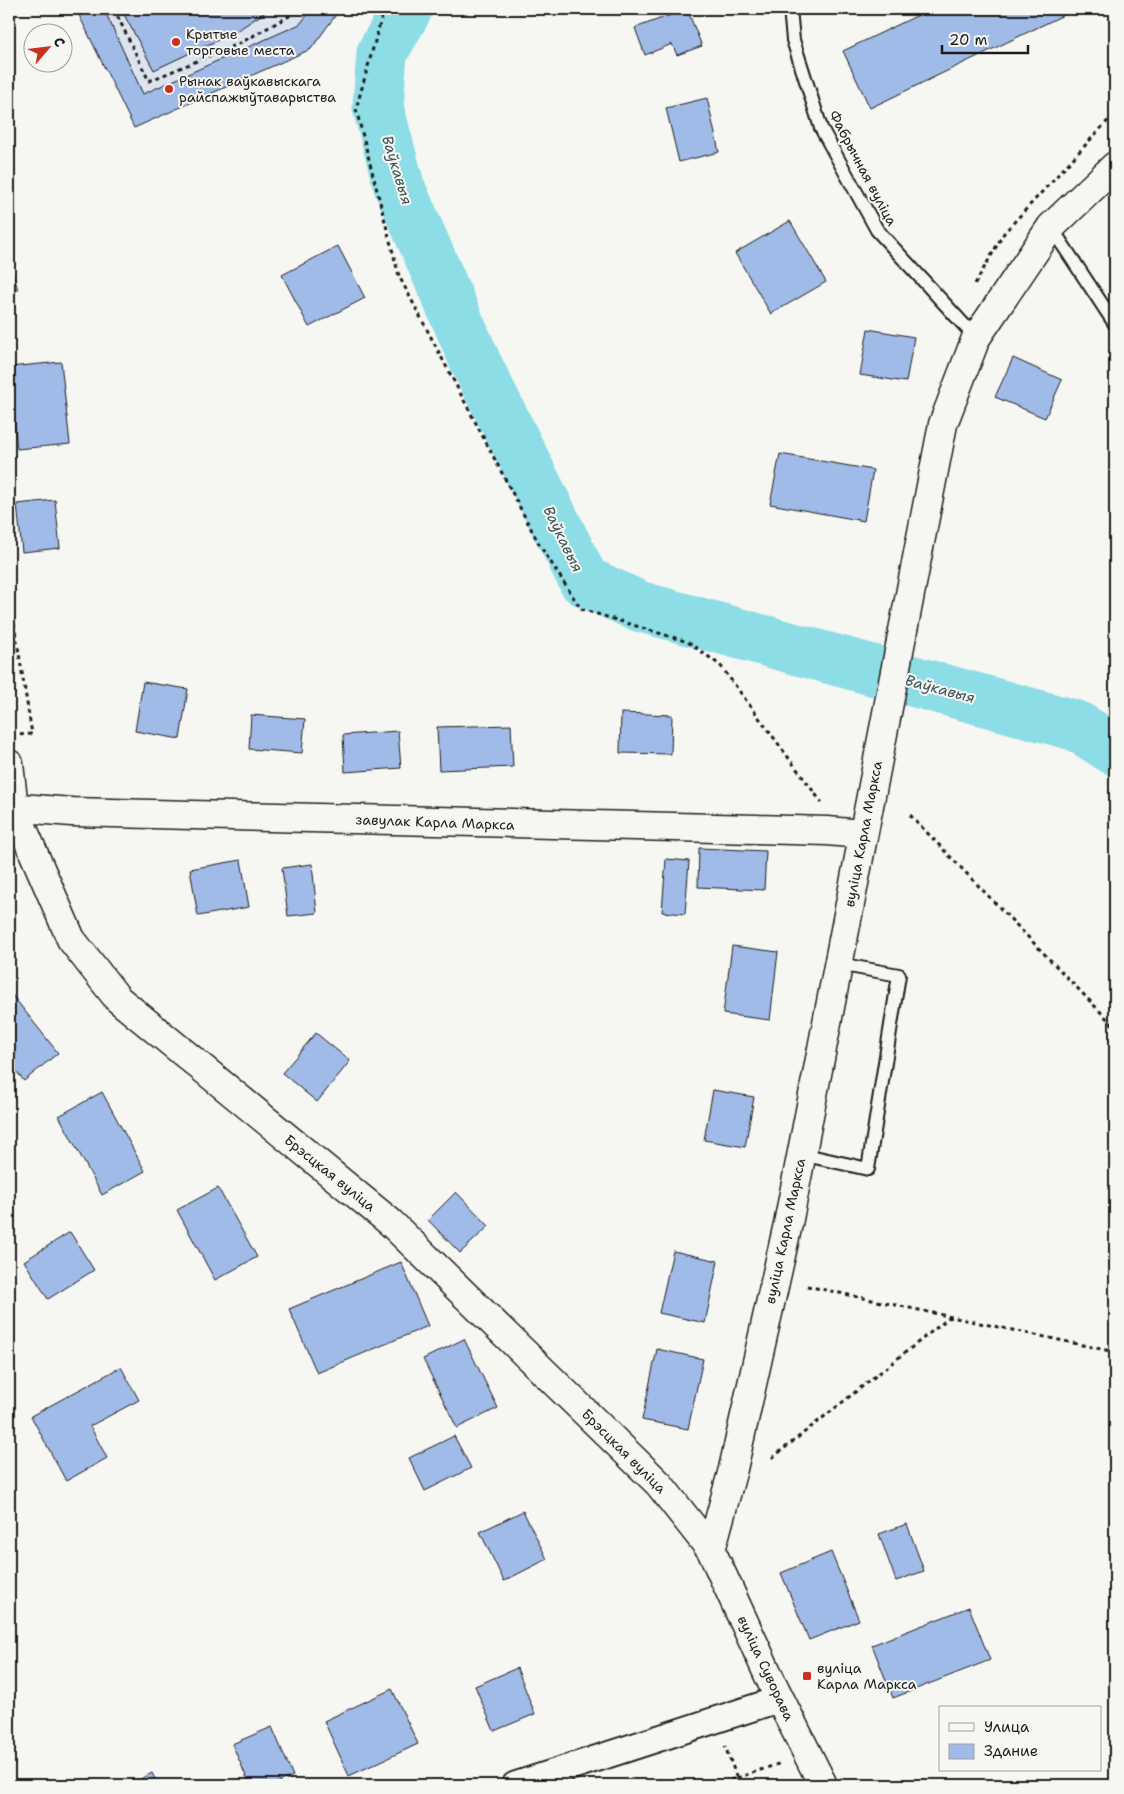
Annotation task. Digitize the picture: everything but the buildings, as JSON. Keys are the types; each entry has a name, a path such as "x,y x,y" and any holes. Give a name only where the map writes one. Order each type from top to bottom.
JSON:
{"street":[{"name":"вуліца Карла Маркса","path":"711,1550 735,1459 788,1224 942,424 976,338 1051,227 1115,166"},
{"name":"Брэсцкая вуліца","path":"9,764 12,808 71,940 118,999 390,1222 659,1484 711,1550"},
{"name":"завулак Карла Маркса","path":"12,808 112,813 774,829 862,834"},
{"name":"вуліца Суворава","path":"711,1550 780,1699 823,1785"},
{"path":"515,1785 780,1699"}],"lane":[{"name":"Фабрычная вуліца","path":"790,9 793,40 821,128 876,230 976,338"},
{"path":"1051,227 1115,324"},
{"path":"801,1154 868,1168 899,976 838,964"}],"path":[{"path":"114,9 149,81 240,44 302,9"},
{"path":"384,9 356,109 399,276 539,544 581,609 688,642 720,665 824,805"},
{"path":"9,592 32,734 9,736"},
{"path":"910,815 1115,1027"},
{"path":"807,1286 1115,1352"},
{"path":"772,1458 951,1317"},
{"path":"725,1746 737,1778"},
{"path":"715,1785 780,1762 785,1768"}],"shaded area":[{"name":"Рынак ваўкавыскага райспажыўтаварыства","path":"76,9 340,9 311,49 134,128"}],"waterway":[{"name":"Ваўкавыя","path":"407,9 382,53 378,107 399,186 476,363 584,581 638,606 1077,726 1115,750"}],"place":[{"name":"Крытые торговые места","path":"176,42"},
{"name":"Рынак ваўкавыскага райспажыўтаварыства","path":"169,89"},
{"name":"вуліца Карла Маркса","path":"807,1676"}]}
